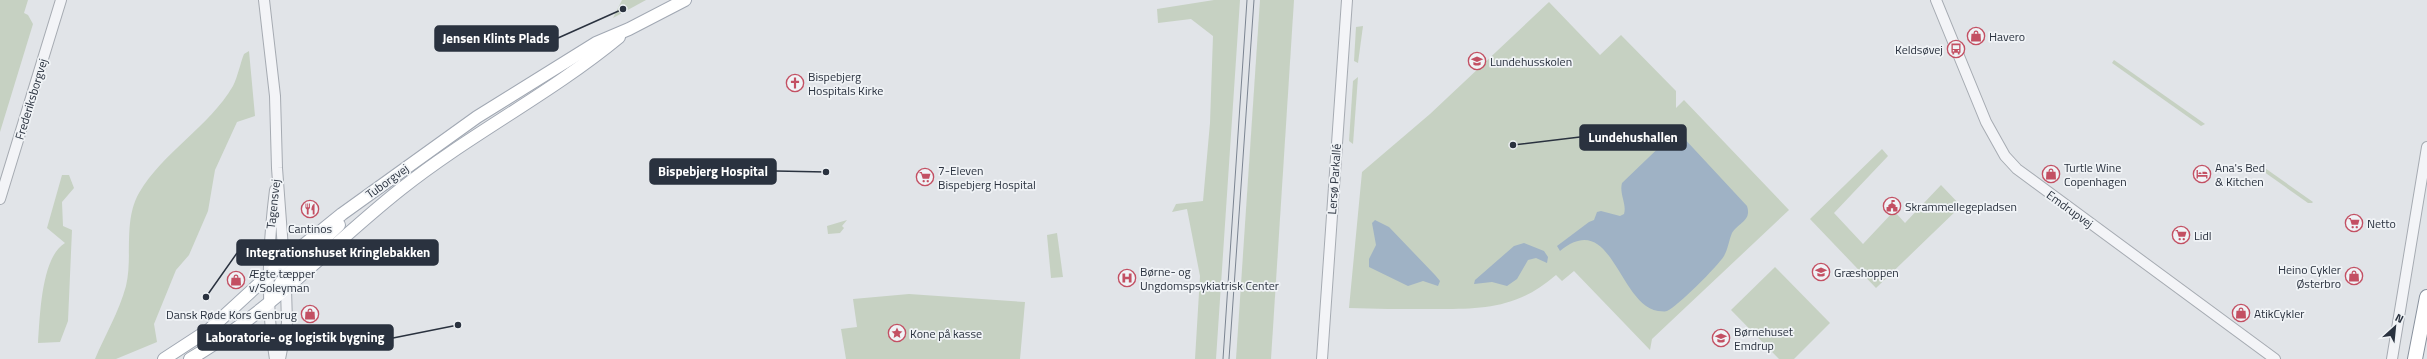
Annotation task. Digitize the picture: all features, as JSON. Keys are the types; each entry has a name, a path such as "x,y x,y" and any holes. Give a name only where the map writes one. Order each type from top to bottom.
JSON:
{"highway":[{"path":"2415,359 2427,297"}],"main road":[{"name":"Tuborgvej","path":"164,359 210,328 284,261 342,214 478,117 559,64 596,43 629,29 685,0"},
{"name":"Tuborgvej","path":"190,359 216,344 270,302 316,264 339,241 411,181 575,72 629,29"},
{"path":"270,302 285,277 378,188"}],"street":[{"name":"Frederiksborgvej","path":"0,199 61,0"},
{"name":"Tagensvej","path":"264,0 276,96 277,168 286,289 287,323 280,359"},
{"name":"Lersø Parkallé","path":"1322,359 1347,0"},
{"name":"Emdrupvej","path":"1936,0 1995,141 2017,169 2276,359"},
{"path":"2392,359 2427,147"},
{"path":"2415,221 2427,165"},
{"name":"Tagensvej","path":"275,359 269,324 270,226 277,168"}],"green space":[{"path":"0,0 28,0 24,13 28,15 33,24 0,132"},
{"path":"622,0 646,0 613,18"},
{"path":"1214,0 1240,0 1216,359 1195,359 1200,276 1187,209 1172,212 1176,204 1203,201 1210,123 1213,36 1191,19 1158,23 1157,9"},
{"path":"1260,0 1294,0 1271,359 1236,359"},
{"path":"1549,2 1600,55 1621,35 1676,91 1676,108 1684,100 1789,210 1652,339 1650,350 1574,271 1562,281 1556,275 1541,287 1526,296 1495,306 1462,309 1349,308 1362,172 1430,114"},
{"path":"1363,26 1358,63 1354,61 1356,27"},
{"path":"249,51 255,116 237,122 215,170 208,211 189,255 176,270 154,324 157,342 116,359 95,359 116,314 126,286 129,263 131,215 139,193 160,165 212,114 223,101 235,82 244,54"},
{"path":"2114,60 2205,124 2201,126 2112,63"},
{"path":"1358,77 1353,144 1349,141 1353,81"},
{"path":"1882,149 1888,156 1834,213 1863,244 1894,211 1905,223 1941,185 1961,206 1876,288 1810,219"},
{"path":"2262,166 2313,202 2308,203 2260,169"},
{"path":"62,175 69,175 74,188 62,202 63,226 72,230 68,321 60,342 38,343 41,304 46,274 57,250 65,243 47,228"},
{"path":"847,220 842,226 844,228 840,233 828,234 827,226"},
{"path":"1057,233 1063,277 1051,278 1047,235"},
{"path":"1775,267 1830,323 1794,359 1779,359 1731,310"},
{"path":"909,294 1025,302 1020,359 846,359 841,329 857,327 853,299"}],"water":[{"path":"1677,133 1681,135 1747,206 1748,215 1732,233 1724,256 1714,269 1672,308 1666,311 1658,311 1644,305 1633,293 1614,262 1603,249 1592,241 1578,241 1560,251 1557,246 1589,222 1594,220 1597,212 1601,211 1620,216 1624,214 1625,206 1621,191 1622,183 1673,134"},
{"path":"1375,220 1389,227 1435,275 1440,281 1438,286 1423,281 1408,286 1369,267 1369,259 1376,245 1372,223"},
{"path":"1524,243 1544,251 1548,257 1547,263 1536,258 1528,260 1517,279 1507,286 1492,282 1474,284 1475,280 1514,246"}],"tram line":[{"path":"1223,359 1247,0"},
{"path":"1229,359 1254,0"}],"place":[{"name":"Jensen Klints Plads","path":"623,9"},
{"name":"Havero","path":"1976,36"},
{"name":"Keldsøvej","path":"1956,49"},
{"name":"Lundehusskolen","path":"1477,61"},
{"name":"Bispebjerg Hospitals Kirke","path":"795,83"},
{"name":"Lundehushallen","path":"1513,145"},
{"name":"Bispebjerg Hospital","path":"826,172"},
{"name":"Turtle Wine Copenhagen","path":"2051,174"},
{"name":"Ana's Bed & Kitchen","path":"2202,174"},
{"name":"7-Eleven Bispebjerg Hospital","path":"925,177"},
{"name":"Skrammellegepladsen","path":"1892,206"},
{"name":"Cantinos","path":"310,209"},
{"name":"Netto","path":"2354,223"},
{"name":"Lidl","path":"2181,235"},
{"name":"Græshoppen","path":"1821,272"},
{"name":"Heino Cykler Østerbro","path":"2354,276"},
{"name":"Børne- og Ungdomspsykiatrisk Center","path":"1127,278"},
{"name":"Ægte tæpper v/Soleyman","path":"236,280"},
{"name":"Integrationshuset Kringlebakken","path":"206,297"},
{"name":"AtikCykler","path":"2241,313"},
{"name":"Dansk Røde Kors Genbrug","path":"310,314"},
{"name":"Laboratorie- og logistik bygning","path":"458,325"},
{"name":"Kone på kasse","path":"897,333"},
{"name":"Børnehuset Emdrup","path":"1721,338"}]}
